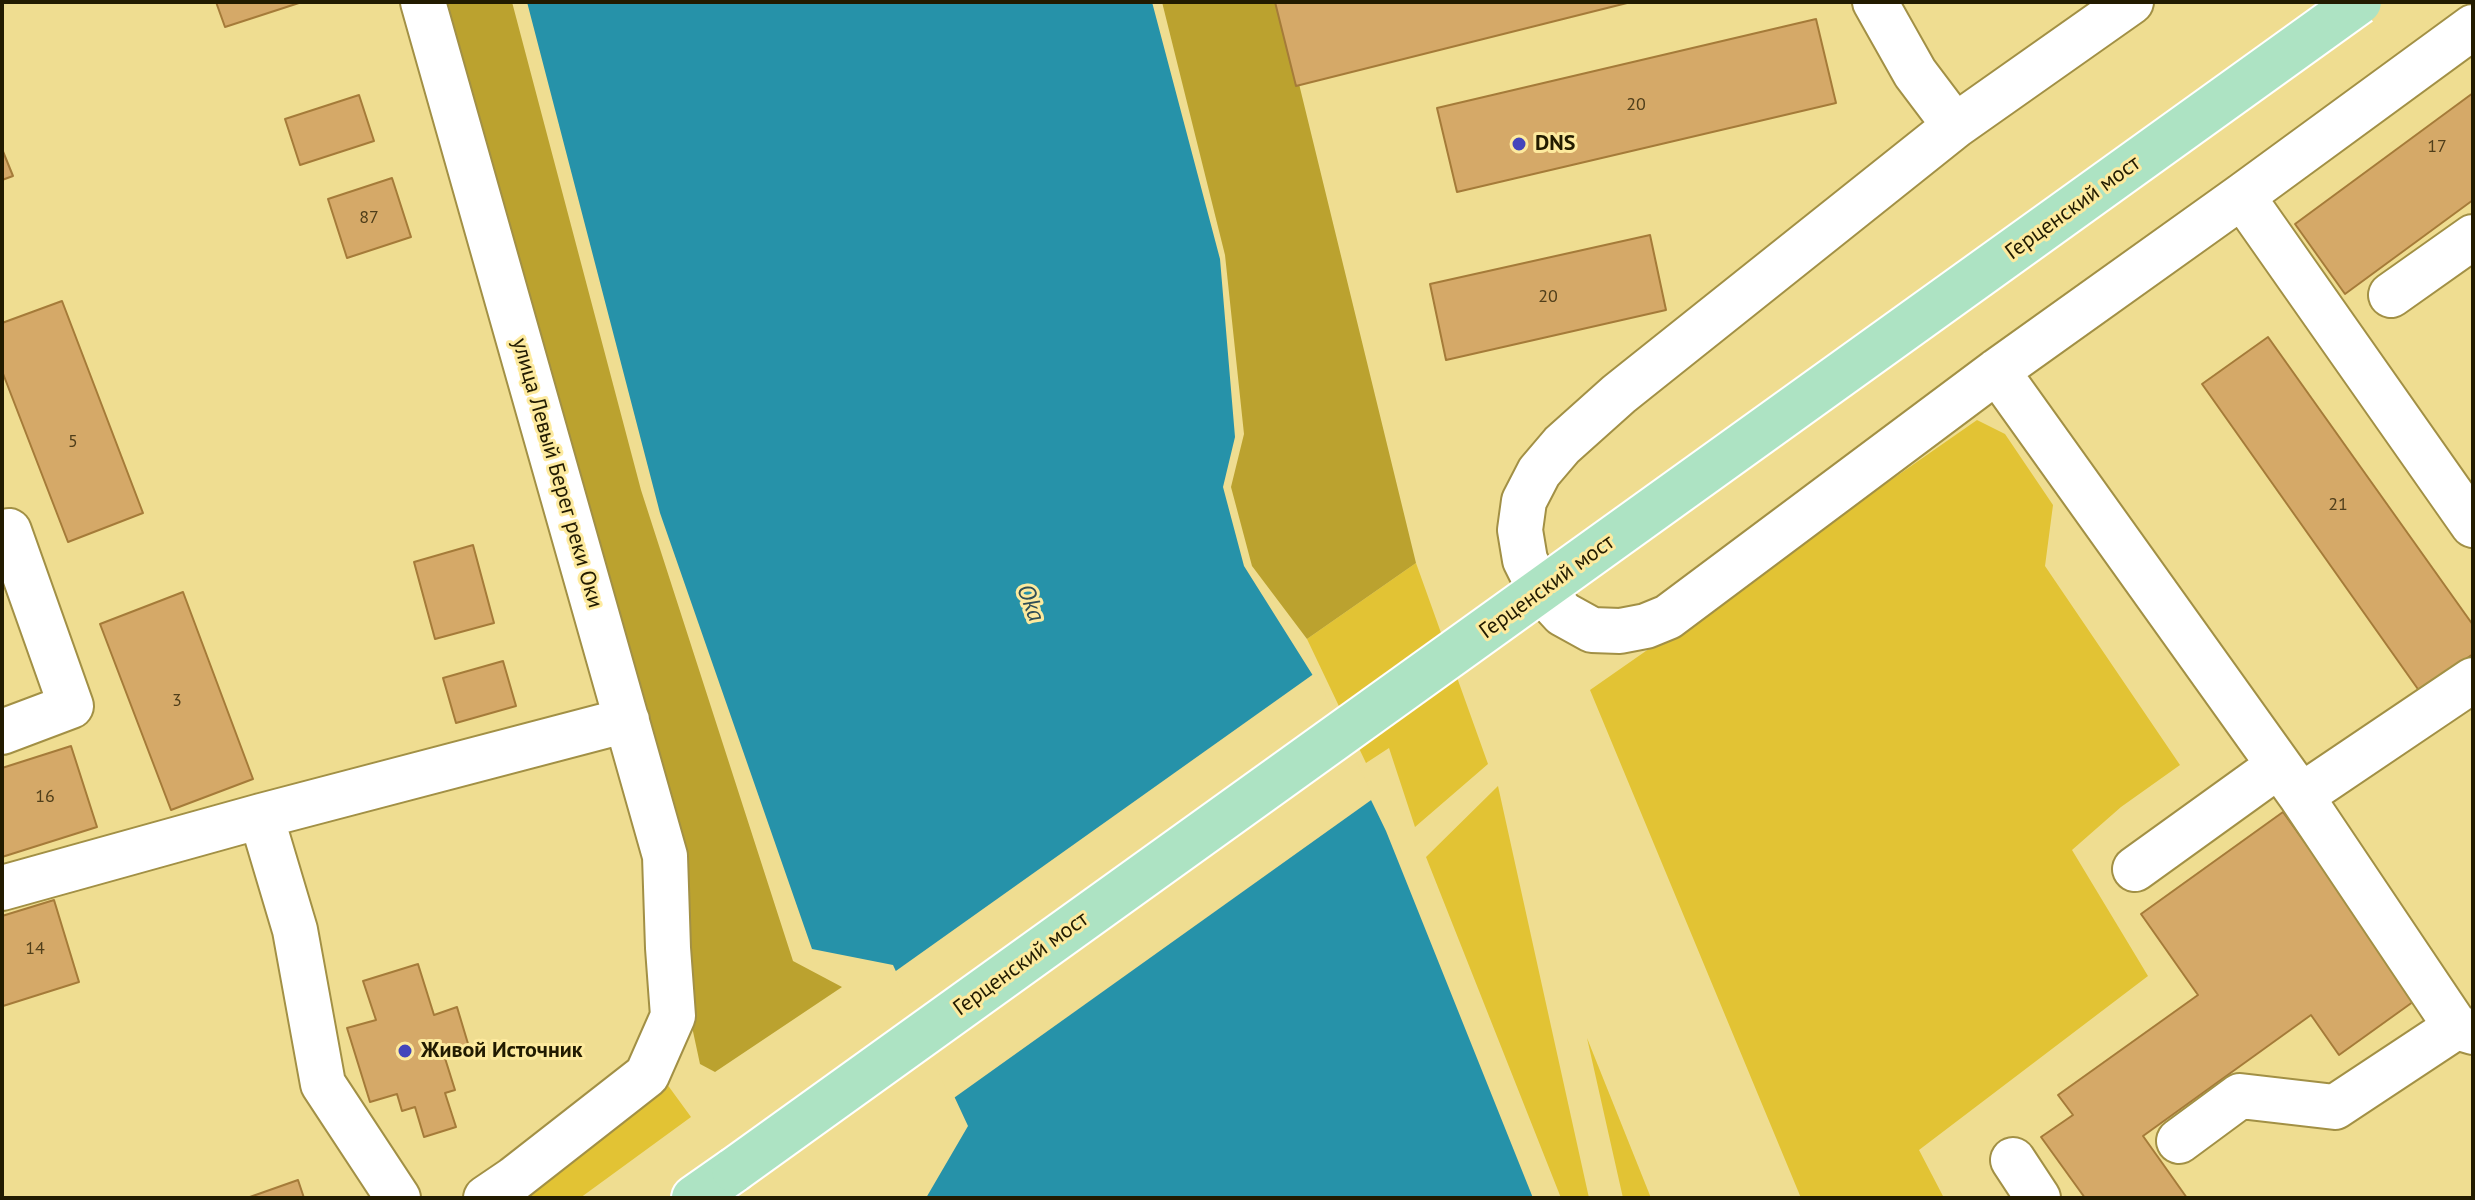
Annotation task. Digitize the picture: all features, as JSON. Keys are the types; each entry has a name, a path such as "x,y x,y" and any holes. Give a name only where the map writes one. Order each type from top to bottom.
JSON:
{"main road":[{"name":"Герценский мост","path":"694,1198 2359,2"}],"street":[{"name":"улица Левый Берег реки Оки","path":"423,2 665,856 673,1016 647,1075 486,1198"},
{"path":"1875,2 1915,73 1955,126"},
{"path":"2131,2 1955,126 1619,394 1562,445 1539,472 1524,501 1520,530 1525,560 1539,588 1563,614 1592,630 1620,631 1646,626 1668,617 1997,371 2473,27"},
{"path":"2242,196 2473,525"},
{"path":"2391,295 2473,237"},
{"path":"1997,371 2464,1029 2335,1107 2240,1096 2179,1141"},
{"path":"2,533 9,531 71,706 2,732"},
{"path":"2135,869 2473,680"},
{"path":"2,888 627,720"},
{"path":"261,816 295,930 323,1084 398,1198"},
{"path":"2013,1160 2038,1198"}],"shaded area":[{"path":"433,2 512,2 641,490 793,961 842,987 715,1072 700,1064 677,957"},
{"path":"1162,2 1279,2 1416,563 1307,639 1252,566 1231,487 1244,434 1225,255"},
{"path":"1977,420 2005,434 2053,505 2045,566 2180,765 2121,807 2072,850 2148,976 1919,1150 1944,1198 1801,1198 1590,690"},
{"path":"1416,563 1488,764 1415,827 1389,748 1366,763 1307,639"},
{"path":"1498,786 1589,1198 1561,1198 1426,857"},
{"path":"1587,1038 1651,1198 1623,1198"},
{"path":"664,1080 691,1117 580,1198 508,1198"}],"water":[{"name":"Oka","path":"527,2 1152,2 1220,259 1235,437 1223,487 1244,566 1317,682 1386,831 1533,1198 926,1198 968,1126 893,965 812,949 660,513"}],"pier":[{"path":"1315,673 1374,798 951,1100 893,973"}],"building":[{"path":"216,2 302,2 225,27"},
{"path":"1275,2 1631,2 1296,86"},
{"path":"1816,19 1836,103 1457,192 1437,108"},
{"path":"2473,93 2473,200 2345,294 2295,224"},
{"path":"359,95 374,141 300,165 285,119"},
{"path":"2,149 13,176 2,180"},
{"path":"392,178 411,237 347,258 328,199"},
{"path":"1650,235 1666,310 1446,360 1430,284"},
{"path":"62,301 143,513 68,542 2,371 2,323"},
{"path":"2268,337 2473,625 2473,654 2420,692 2202,384"},
{"path":"473,545 494,623 435,639 414,562"},
{"path":"183,592 253,779 171,810 100,624"},
{"path":"503,661 516,706 456,723 443,678"},
{"path":"71,746 97,827 2,857 2,768"},
{"path":"2283,812 2417,999 2339,1055 2311,1015 2143,1136 2187,1198 2085,1198 2041,1137 2073,1115 2058,1095 2198,995 2141,914"},
{"path":"54,900 79,982 3,1006 2,916"},
{"name":"Живой Источник","path":"418,964 434,1015 457,1007 469,1047 444,1055 455,1090 445,1093 456,1127 424,1137 415,1107 402,1111 397,1094 370,1102 347,1028 376,1020 363,981"},
{"path":"298,1180 304,1198 247,1198"}],"place":[{"name":"DNS","path":"1519,144"},
{"name":"Живой Источник","path":"405,1051"}]}
